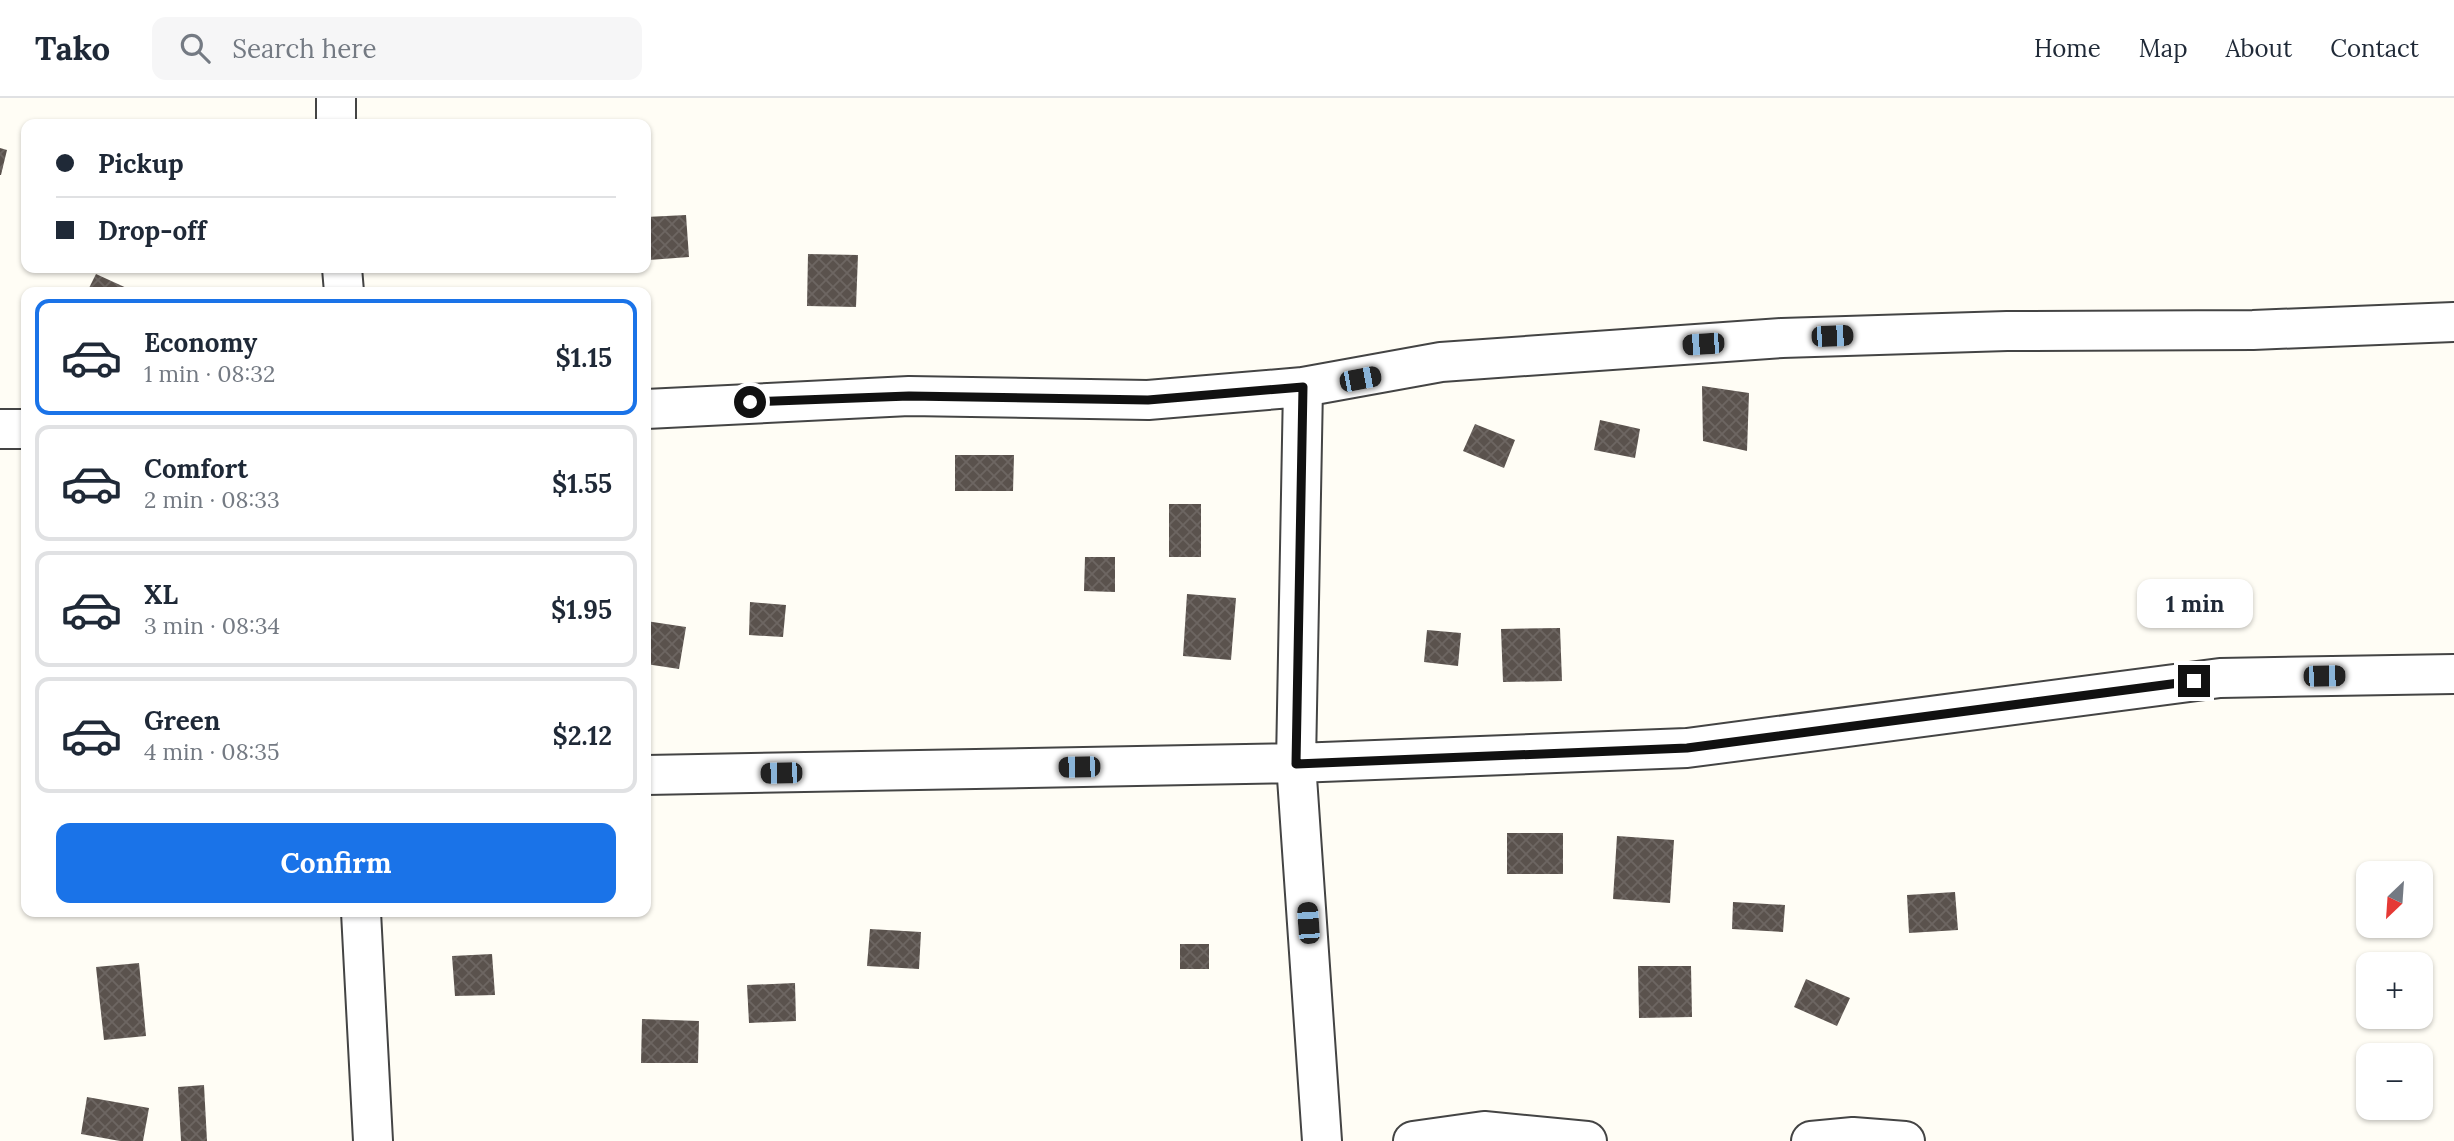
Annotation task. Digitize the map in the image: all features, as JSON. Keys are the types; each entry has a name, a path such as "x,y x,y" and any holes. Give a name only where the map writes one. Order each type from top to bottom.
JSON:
{"street":[{"path":"335,98 335,119"},
{"path":"651,409 909,396 1148,400 1303,387 1441,362 1782,338 2007,331 2253,330 2454,322"},
{"path":"1303,387 1296,764 1322,1141"},
{"path":"0,429 21,429"},
{"path":"651,775 1296,764 1687,748 2220,678 2454,674"},
{"path":"362,917 373,1141"},
{"path":"1413,1141 1484,1131 1587,1141"},
{"path":"1811,1141 1853,1137 1905,1141"}],"building":[{"path":"0,148 7,150 1,175 0,175"},
{"path":"686,215 689,257 651,260 651,217"},
{"path":"808,254 858,255 856,307 807,306"},
{"path":"96,274 124,287 90,287"},
{"path":"1702,386 1749,393 1747,451 1703,441"},
{"path":"1600,420 1640,429 1635,458 1594,450"},
{"path":"1475,424 1515,440 1504,468 1463,451"},
{"path":"955,455 1014,455 1013,491 955,491"},
{"path":"1169,504 1201,504 1201,557 1169,557"},
{"path":"1085,557 1115,557 1115,592 1084,591"},
{"path":"1187,594 1236,598 1231,660 1183,656"},
{"path":"750,602 786,605 783,637 749,635"},
{"path":"651,622 686,627 679,669 651,665"},
{"path":"1560,628 1562,681 1503,682 1501,629"},
{"path":"1427,630 1461,633 1458,666 1424,662"},
{"path":"1507,833 1563,833 1563,874 1507,874"},
{"path":"1617,836 1674,840 1670,903 1613,899"},
{"path":"1955,892 1958,930 1909,933 1907,895"},
{"path":"1733,902 1785,905 1783,932 1732,929"},
{"path":"870,929 921,932 919,969 867,966"},
{"path":"1180,944 1209,944 1209,969 1180,969"},
{"path":"492,954 495,995 455,996 452,956"},
{"path":"139,963 146,1036 104,1040 96,967"},
{"path":"1638,966 1691,966 1692,1017 1639,1018"},
{"path":"1806,979 1850,998 1837,1026 1794,1007"},
{"path":"795,983 796,1021 749,1023 747,985"},
{"path":"642,1019 699,1021 698,1063 641,1063"},
{"path":"204,1085 207,1141 181,1141 178,1087"},
{"path":"87,1097 149,1108 143,1141 120,1141 81,1134"}],"route":[{"path":"750,402 909,396 1148,400 1303,387 1296,764 1687,748 2194,681"}]}
